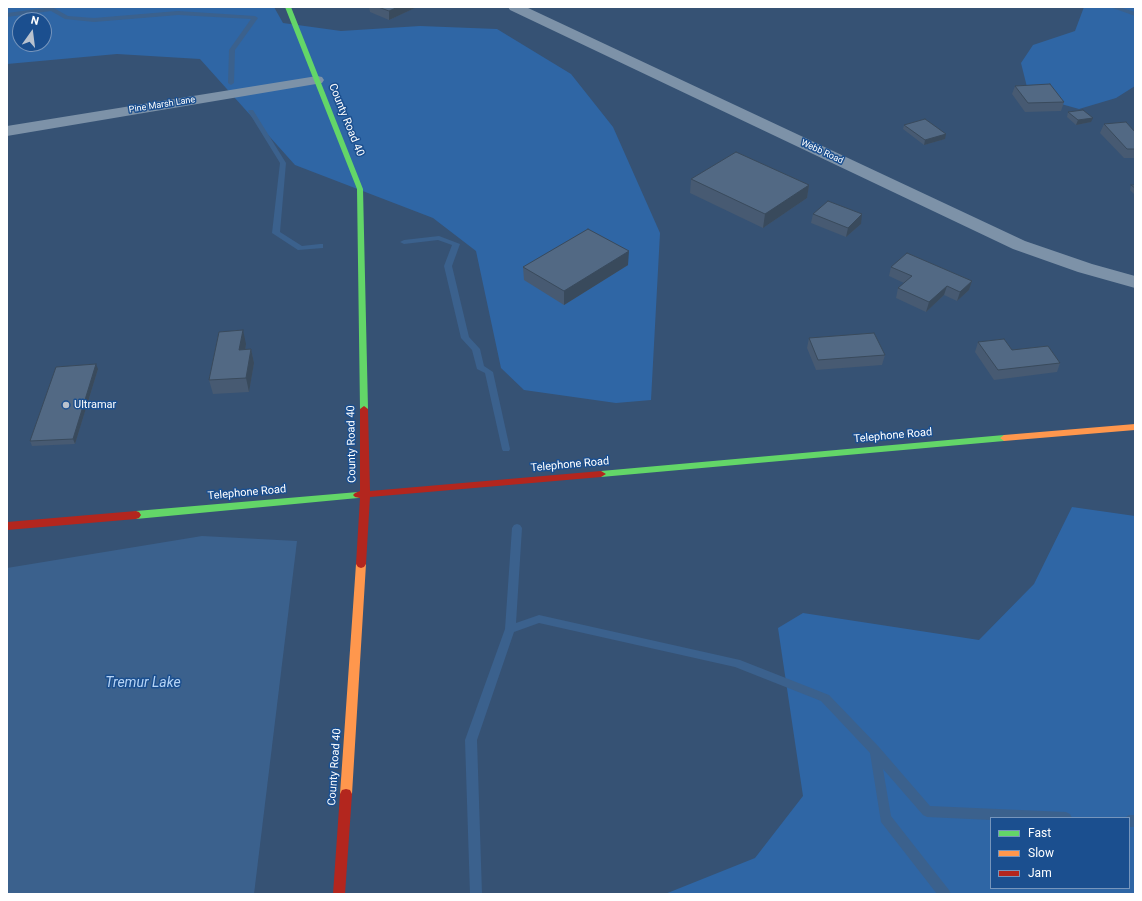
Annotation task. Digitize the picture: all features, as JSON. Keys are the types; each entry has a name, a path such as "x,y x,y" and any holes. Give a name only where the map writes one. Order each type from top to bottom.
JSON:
{"main road":[{"name":"County Road 40","path":"288,7 360,189 365,495 339,894"},
{"name":"Telephone Road","path":"7,526 1135,427"}],"street":[{"name":"Webb Road","path":"515,7 1019,245 1085,268 1135,282"},
{"name":"Pine Marsh Lane","path":"7,131 317,80"}],"shaded area":[{"path":"7,7 274,7 283,23 341,31 420,26 497,29 571,74 613,127 660,233 651,400 616,403 524,390 501,368 476,251 433,218 295,165 200,59 117,54 7,64"},
{"path":"1084,7 1135,7 1135,86 1116,98 1079,109 1029,95 1021,63 1033,45 1075,31"},
{"path":"1072,507 1135,516 1135,894 665,894 755,858 803,796 778,628 803,613 979,640 1034,584"}],"water":[{"name":"Tremur Lake","path":"202,536 297,541 254,894 7,894 7,568"}],"building":[{"path":"378,7 398,7 389,11"},
{"path":"1050,84 1064,102 1028,103 1015,86"},
{"path":"1083,110 1093,118 1078,120 1068,112"},
{"path":"925,119 946,134 925,140 904,125"},
{"path":"1126,122 1135,132 1135,149 1127,149 1104,124"},
{"path":"736,152 809,185 765,214 691,179"},
{"path":"828,201 862,214 848,228 813,214"},
{"path":"588,229 629,251 564,291 523,267"},
{"path":"907,253 972,281 960,292 947,286 929,302 898,288 912,276 891,267"},
{"path":"243,330 239,350 251,349 246,378 209,380 219,332"},
{"path":"874,333 885,355 818,360 809,338"},
{"path":"1004,339 1012,350 1048,346 1060,363 998,370 978,342"},
{"path":"96,364 73,439 30,441 56,367"}],"waterway":[{"path":"1113,7 1135,14"},
{"path":"7,15 52,9 67,18 94,20 178,13 255,18 232,50 231,83"},
{"path":"251,111 283,163 276,233 301,248 320,246"},
{"path":"404,242 439,238 456,244 448,266 465,338 476,349 480,367 489,372 506,449"},
{"path":"510,629 517,528"},
{"path":"510,629 539,619 736,663 825,698 875,751"},
{"path":"476,894 471,740 510,629"},
{"path":"875,751 927,811 1046,817"},
{"path":"875,751 885,818 945,894"},
{"path":"1130,821 1135,821"}],"traffic: fast":[{"path":"288,7 360,189 364,409"},
{"path":"601,474 1004,438"},
{"path":"136,515 358,495"}],"traffic: slow":[{"path":"1004,438 1135,427"},
{"path":"346,794 361,564"}],"traffic: jam":[{"path":"361,564 365,495 364,409"},
{"path":"358,495 601,474"},
{"path":"7,526 136,515"},
{"path":"339,894 346,794"}],"place":[{"name":"Ultramar","path":"66,405"}]}
